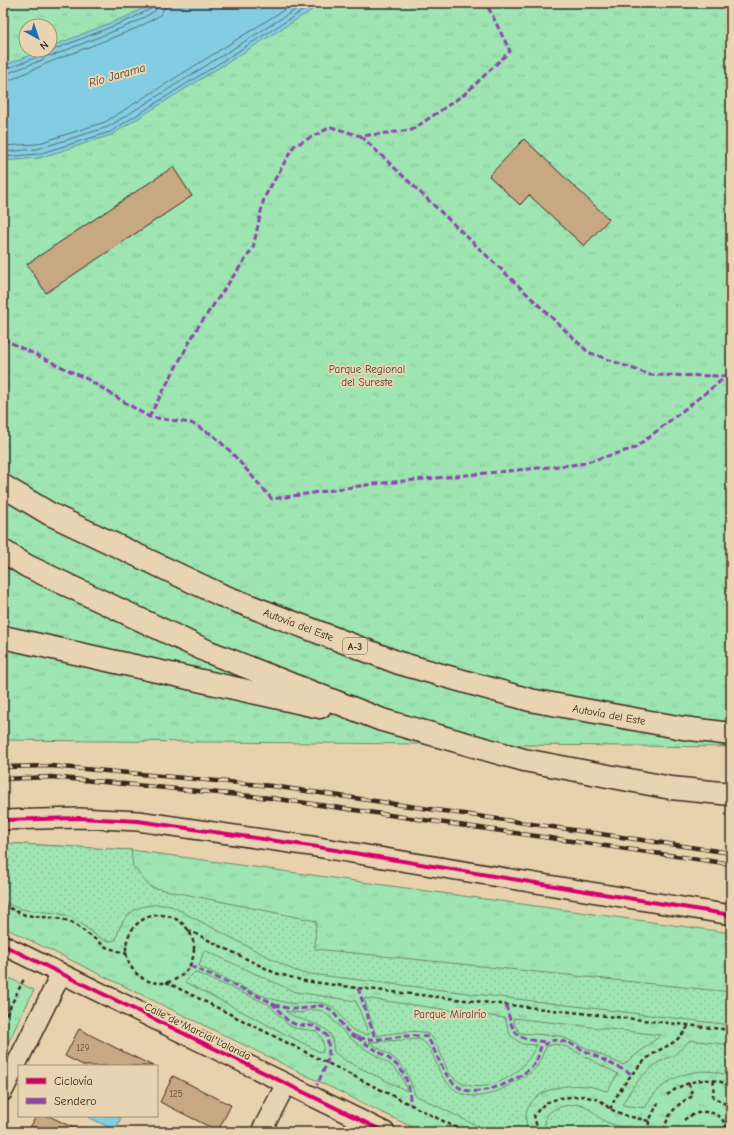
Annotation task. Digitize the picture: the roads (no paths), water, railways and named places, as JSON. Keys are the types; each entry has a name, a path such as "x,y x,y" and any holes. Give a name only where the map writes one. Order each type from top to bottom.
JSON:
{"highway":[{"name":"Autovía del Este","path":"3,486 50,514 221,595 399,662 530,700 683,728 731,734"},
{"path":"3,551 28,566 209,652 382,720"},
{"path":"3,637 382,720 524,760 671,788 731,794"}],"street":[{"path":"3,820 79,818 138,821 311,846 731,915"},
{"name":"Calle de Marcial Lalanda","path":"3,945 385,1132"},
{"path":"3,1091 57,982 59,972"},
{"path":"262,1132 286,1084"}],"water":[{"name":"Río Jarama","path":"153,3 323,3 111,135 39,158 3,161 3,66 23,58 58,58 58,44 130,15"},
{"path":"88,1117 121,1118 115,1130"}],"railway":[{"path":"3,767 51,766 272,786 731,853"},
{"path":"3,779 51,777 271,798 731,864"}],"park label":[{"name":"Parque Regional del Sureste","path":"367,375"},
{"name":"Parque Miralrío","path":"450,1014"}]}
